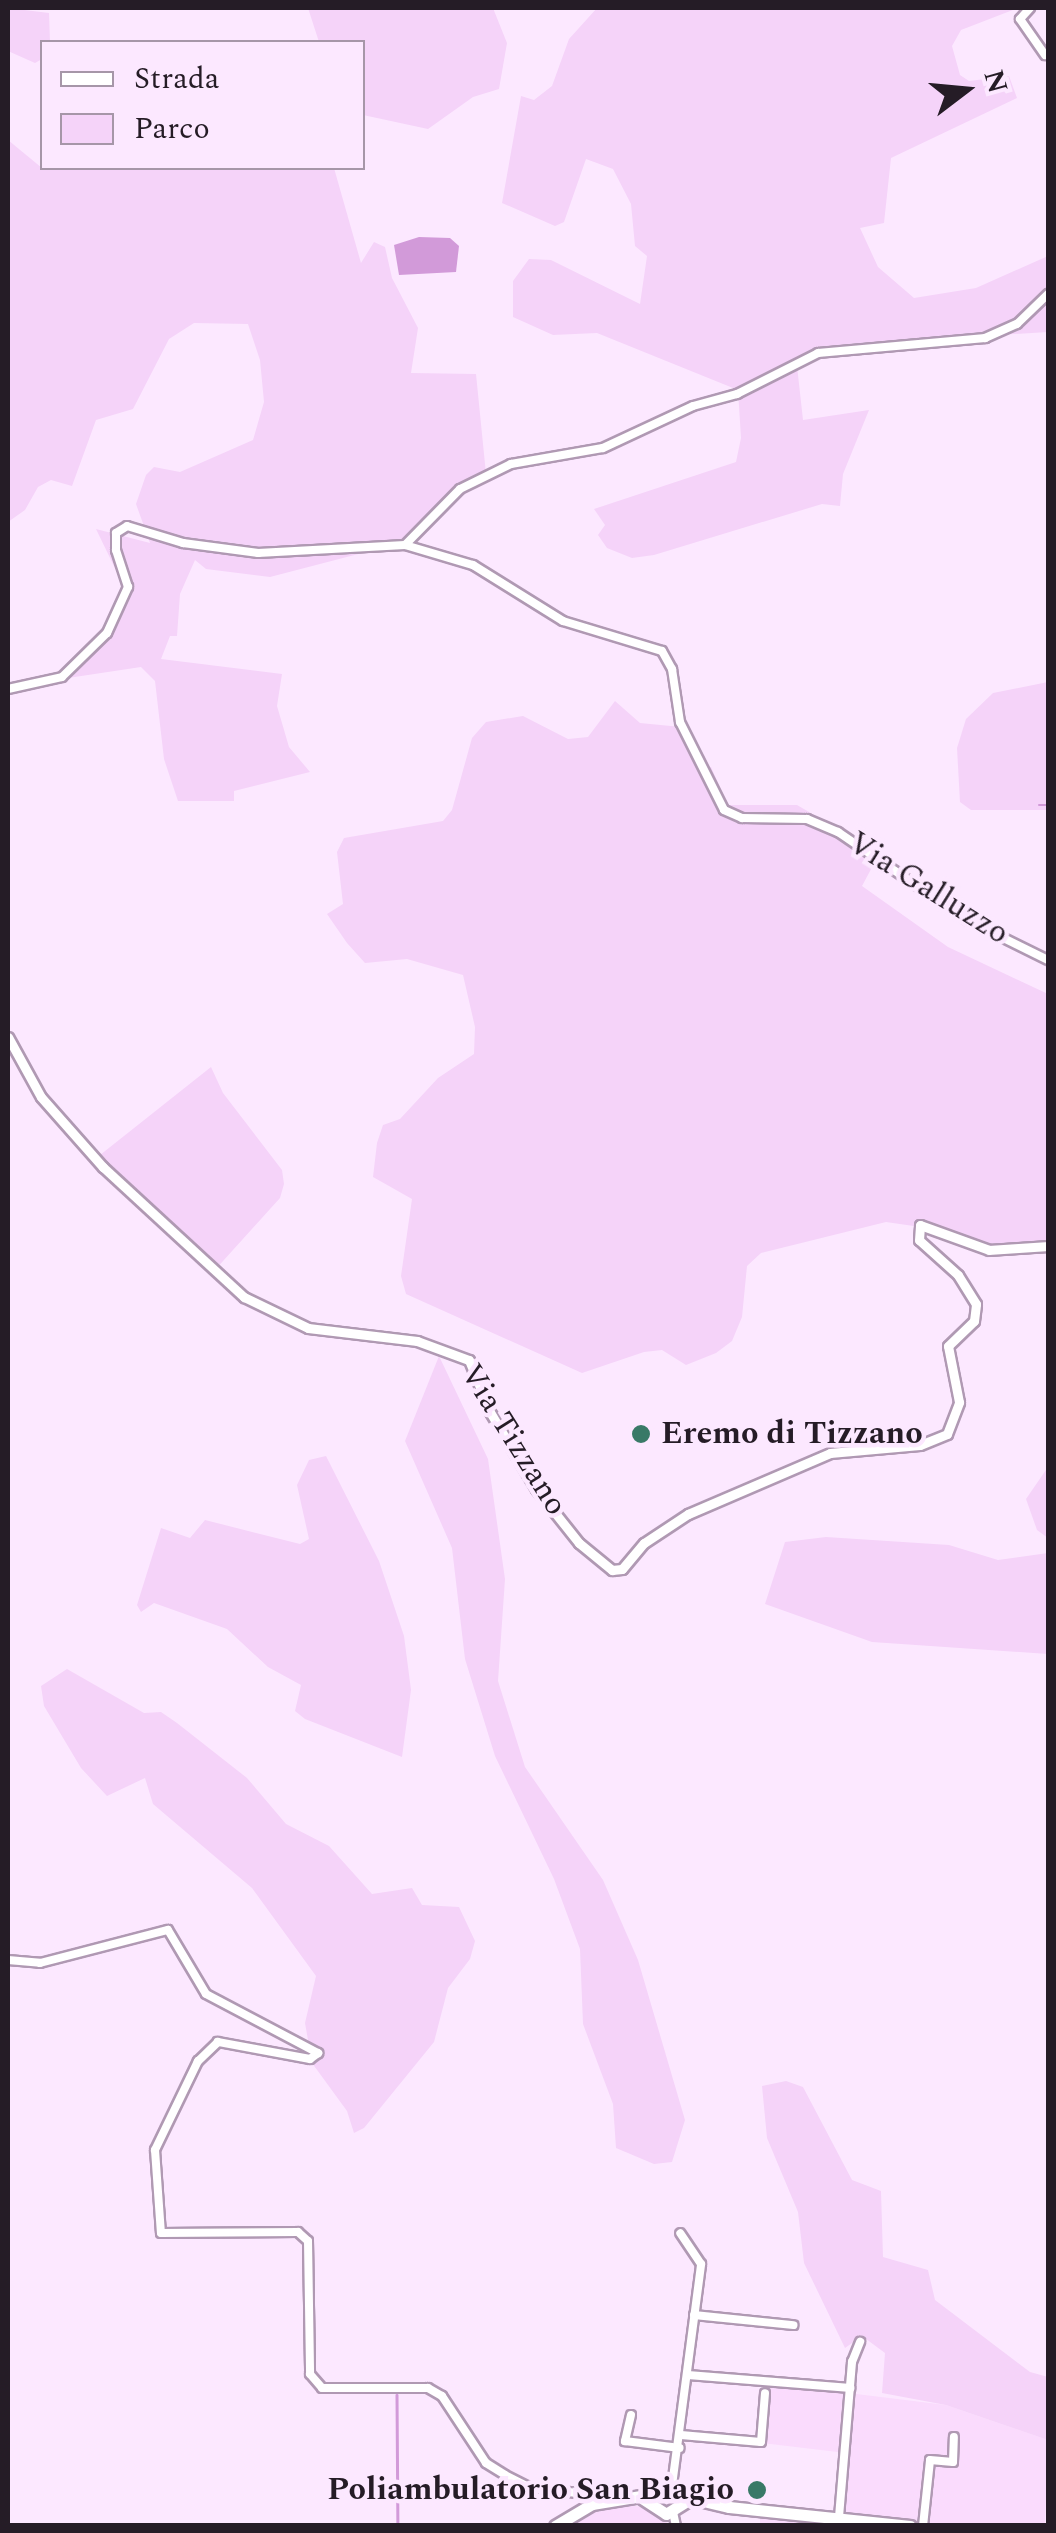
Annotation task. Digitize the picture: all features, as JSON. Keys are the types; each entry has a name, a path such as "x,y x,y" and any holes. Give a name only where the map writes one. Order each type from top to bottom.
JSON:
{"main road":[{"path":"556,2526 579,2509 615,2499 910,2526"},
{"path":"651,2500 662,2514 677,2502"}],"street":[{"path":"1030,8 1020,19 1044,54"},
{"path":"8,689 62,676 107,633 128,586 116,550 116,534 127,526 183,544 258,553 405,545 460,489 512,464 603,448 693,406 737,394 818,352 986,338 1017,324 1048,294"},
{"name":"Via Galluzzo","path":"405,545 473,565 563,621 662,651 672,669 680,722 724,810 742,818 807,819 838,832 967,920 1048,960"},
{"name":"Via Tizzano","path":"8,1037 42,1098 112,1177 244,1296 308,1328 428,1343 469,1360 490,1412 536,1489 612,1570 622,1569 657,1533 702,1507 830,1454 920,1445 946,1434 959,1407 948,1346 974,1321 976,1304 958,1276 919,1240 920,1225 989,1250 1048,1246"},
{"path":"8,1960 40,1963 168,1930 206,1994 318,2053 310,2059 218,2042 198,2062 155,2150 161,2233 298,2232 308,2241 310,2374 322,2388 428,2388 486,2462 508,2476 527,2486 615,2499"},
{"path":"676,2526 681,2435 700,2264 680,2233"},
{"path":"694,2315 792,2324"},
{"path":"845,2521 842,2484 852,2362 860,2342"},
{"path":"688,2374 850,2388"},
{"path":"681,2435 761,2442 765,2394"},
{"path":"631,2415 626,2441 680,2448"},
{"path":"923,2526 930,2460 953,2462 954,2437"}],"shaded area":[{"path":"419,237 450,238 459,246 456,272 399,275 394,245"},
{"path":"767,2383 946,2405 1048,2440 1045,2525 760,2526 760,2507 839,2511 846,2453 761,2443"},
{"path":"603,2501 641,2507 671,2525 556,2526"}],"green space":[{"path":"8,8 49,13 50,40 40,40 40,60 35,63 8,51"},
{"path":"308,8 493,8 507,43 499,89 473,97 428,129 365,115 365,40 318,40"},
{"path":"597,8 1018,8 961,30 952,46 960,75 969,81 1009,76 1017,98 891,158 884,223 860,228 878,267 914,298 976,288 1048,256 1048,332 850,344 796,357 803,420 869,410 843,474 840,506 822,504 654,555 632,558 607,548 598,535 605,525 594,509 736,462 741,438 738,390 597,333 553,335 513,317 513,281 529,259 551,260 640,304 647,256 635,246 631,204 613,169 586,159 564,222 555,226 502,203 521,96 534,100 552,86 569,39"},
{"path":"8,140 40,170 335,170 361,263 374,242 385,247 392,278 418,328 411,373 476,374 486,474 439,503 412,540 270,577 206,569 195,560 180,594 177,636 170,636 161,659 282,674 277,706 289,747 310,772 234,791 234,801 178,801 164,759 155,681 141,667 68,678 108,631 127,593 96,529 150,543 136,504 146,475 154,467 180,472 253,440 264,402 260,360 248,324 194,323 169,339 133,409 96,420 72,486 51,480 38,487 25,510 8,522"},
{"path":"1048,682 1048,810 971,810 960,802 957,748 966,719 993,693"},
{"path":"615,701 640,723 681,727 697,766 711,767 728,805 797,805 847,834 877,841 877,858 862,886 948,947 1048,994 1048,1245 993,1252 941,1230 886,1222 761,1253 747,1266 742,1317 732,1341 716,1353 686,1365 662,1350 644,1352 582,1373 406,1294 401,1276 412,1199 373,1177 377,1143 383,1125 400,1119 438,1078 474,1054 475,1027 463,975 407,959 365,963 347,943 327,914 343,904 337,852 344,838 443,821 452,810 472,738 486,722 523,716 568,739 588,737"},
{"path":"211,1067 223,1093 282,1170 284,1184 280,1198 214,1271 186,1252 95,1159"},
{"path":"439,1356 488,1459 505,1579 498,1681 525,1767 603,1880 638,1960 685,2120 672,2162 654,2164 616,2148 613,2104 583,2024 580,1949 554,1879 495,1756 465,1659 452,1548 405,1441"},
{"path":"326,1456 379,1561 404,1636 411,1690 402,1757 305,1719 295,1711 301,1685 268,1667 227,1629 154,1603 141,1612 137,1605 161,1528 190,1538 205,1520 300,1544 309,1539 297,1485 309,1460"},
{"path":"1048,1467 1048,1538 1037,1530 1026,1499"},
{"path":"826,1537 949,1545 998,1560 1048,1553 1048,1654 872,1642 765,1604 785,1542"},
{"path":"67,1669 144,1713 161,1712 177,1723 247,1778 286,1824 329,1846 372,1894 412,1888 422,1905 459,1907 475,1941 470,1959 448,1988 434,2042 364,2128 354,2133 347,2111 312,2063 305,2023 316,1976 252,1888 153,1804 145,1778 107,1796 81,1768 44,1706 41,1686"},
{"path":"786,2081 803,2087 852,2180 881,2191 883,2257 928,2270 935,2300 1030,2372 1048,2377 1048,2440 946,2405 882,2393 885,2353 862,2336 845,2348 804,2263 798,2212 767,2138 762,2086"}],"waterway":[{"path":"1039,805 1048,805"},
{"path":"397,2395 398,2526"}],"place":[{"name":"Eremo di Tizzano","path":"641,1434"},
{"name":"Poliambulatorio San Biagio","path":"757,2490"}]}
